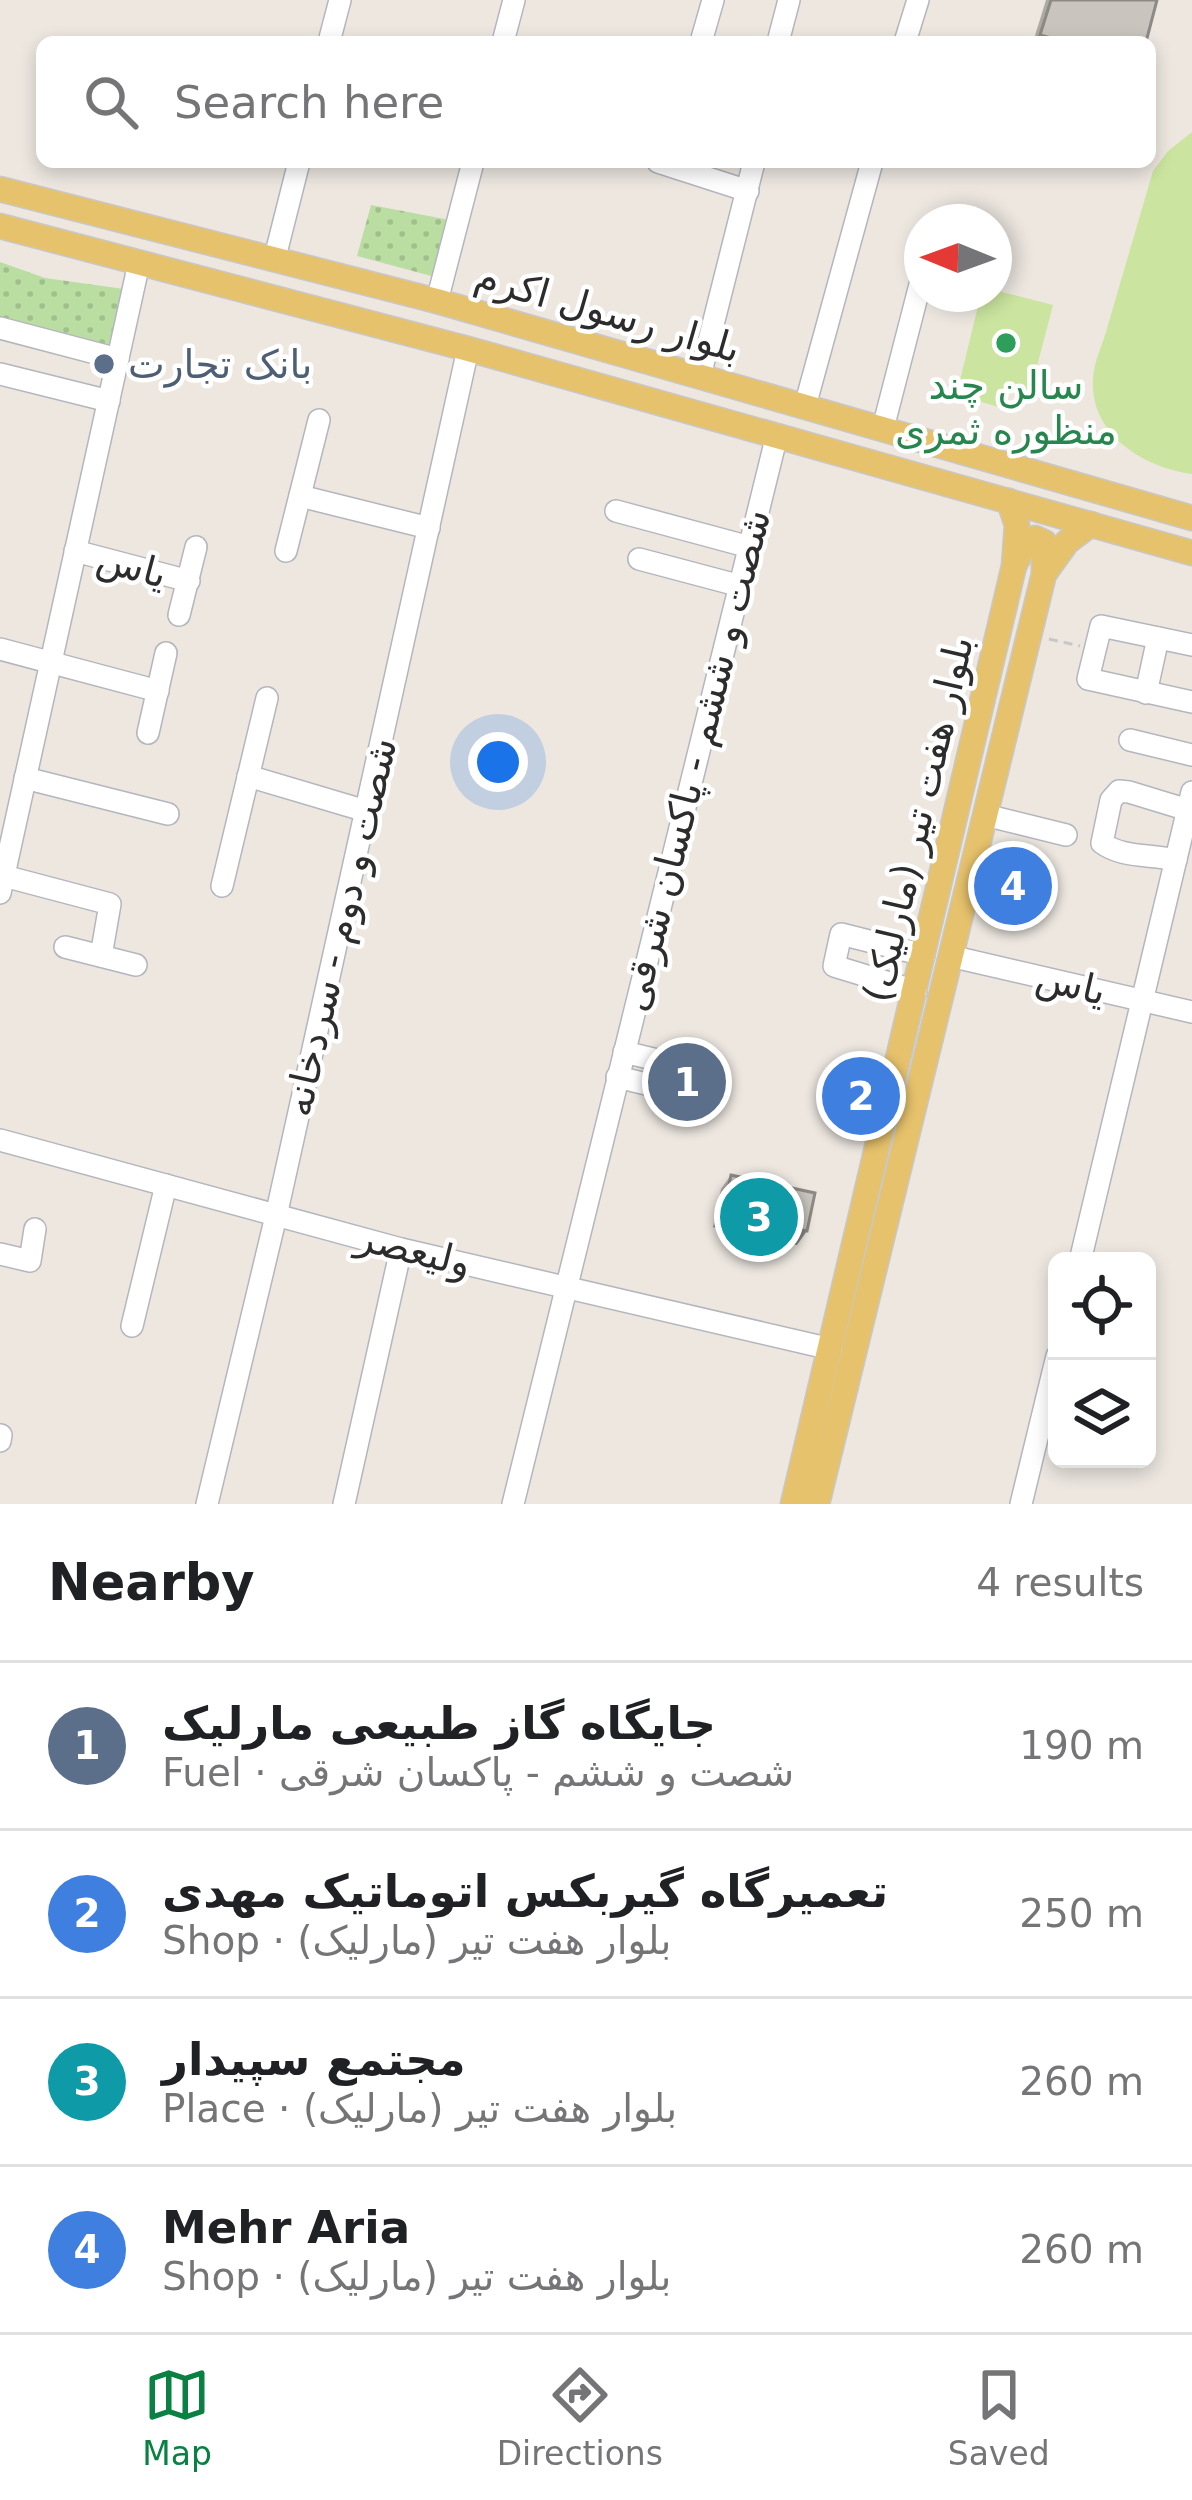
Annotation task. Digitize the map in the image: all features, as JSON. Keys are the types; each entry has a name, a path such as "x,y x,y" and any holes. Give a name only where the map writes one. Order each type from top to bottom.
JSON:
{"main road":[{"name":"بلوار رسول اکرم","path":"0,189 437,301 1192,518"},
{"path":"0,226 468,349 1192,553"},
{"name":"بلوار هفت تیر (مارلیک)","path":"817,1504 937,956 1014,566 1017,525 1009,501"},
{"name":"بلوار هفت تیر (مارلیک)","path":"793,1504 916,991 937,956 985,815 1044,574 1067,542 1091,524"},
{"path":"1014,566 1026,543 1035,538 1044,542 1044,574"}],"street":[{"path":"331,36 340,0"},
{"path":"505,36 514,0"},
{"path":"703,36 713,0"},
{"path":"780,36 789,0"},
{"path":"907,36 918,0"},
{"path":"275,257 297,168"},
{"path":"437,301 471,168"},
{"path":"677,168 748,191"},
{"path":"700,376 753,168"},
{"path":"805,406 870,168"},
{"path":"100,956 110,904 2,884 139,263"},
{"path":"883,428 913,312"},
{"path":"0,328 118,359"},
{"name":"شصت و دوم - سردخانه","path":"207,1504 276,1216 468,349"},
{"path":"0,374 109,400"},
{"path":"286,551 319,420"},
{"name":"شصت و ششم - پاکسان شرقی","path":"514,1504 776,435"},
{"path":"299,496 429,528"},
{"path":"616,511 746,546"},
{"name":"یاس","path":"179,615 196,547"},
{"name":"یاس","path":"75,551 189,581"},
{"path":"639,559 737,584"},
{"path":"1192,645 1101,626 1088,680 1192,702"},
{"path":"1146,693 1157,638"},
{"path":"0,649 158,691"},
{"path":"148,733 166,653"},
{"path":"222,886 267,698"},
{"path":"1130,740 1192,755"},
{"path":"248,776 366,811"},
{"path":"26,778 168,814"},
{"path":"1082,1252 1142,1000 1176,860 1190,801 1119,791 1111,800 1102,843 1133,855 1176,860"},
{"path":"985,815 1066,835"},
{"name":"یاس","path":"916,991 834,966 841,934 1192,1012"},
{"path":"65,947 136,965"},
{"path":"617,1077 697,1096 703,1071 624,1052"},
{"name":"ولیعصر","path":"0,1140 401,1249 831,1349"},
{"path":"132,1326 166,1186"},
{"path":"0,1254 30,1261 35,1229"},
{"path":"344,1504 401,1249"},
{"path":"1022,1504 1056,1360"}],"path":[{"path":"1029,635 1096,650"}],"green space":[{"path":"1192,132 1192,474 1156,465 1124,445 1101,417 1094,400 1097,359 1153,171"},
{"path":"371,205 450,220 435,277 357,256"},
{"path":"0,262 45,278 124,289 109,347 0,318"},
{"name":"سالن چند منظوره ثمری","path":"1012,295 1053,305 1030,393 1000,391 999,407 978,401 981,388 960,380 977,312 1012,312"}],"building":[{"path":"1051,0 1157,0 1148,36 1040,35"},
{"path":"731,1175 815,1193 807,1231 723,1213"}],"place":[{"name":"سالن چند منظوره ثمری","path":"1006,343"},
{"name":"بانک تجارت","path":"104,364"},
{"name":"Mehr Aria","path":"1013,886"},
{"name":"جایگاه گاز طبیعی مارلیک","path":"687,1082"},
{"name":"تعمیرگاه گیربکس اتوماتیک مهدی","path":"861,1096"},
{"name":"مجتمع سپیدار","path":"759,1217"}]}
